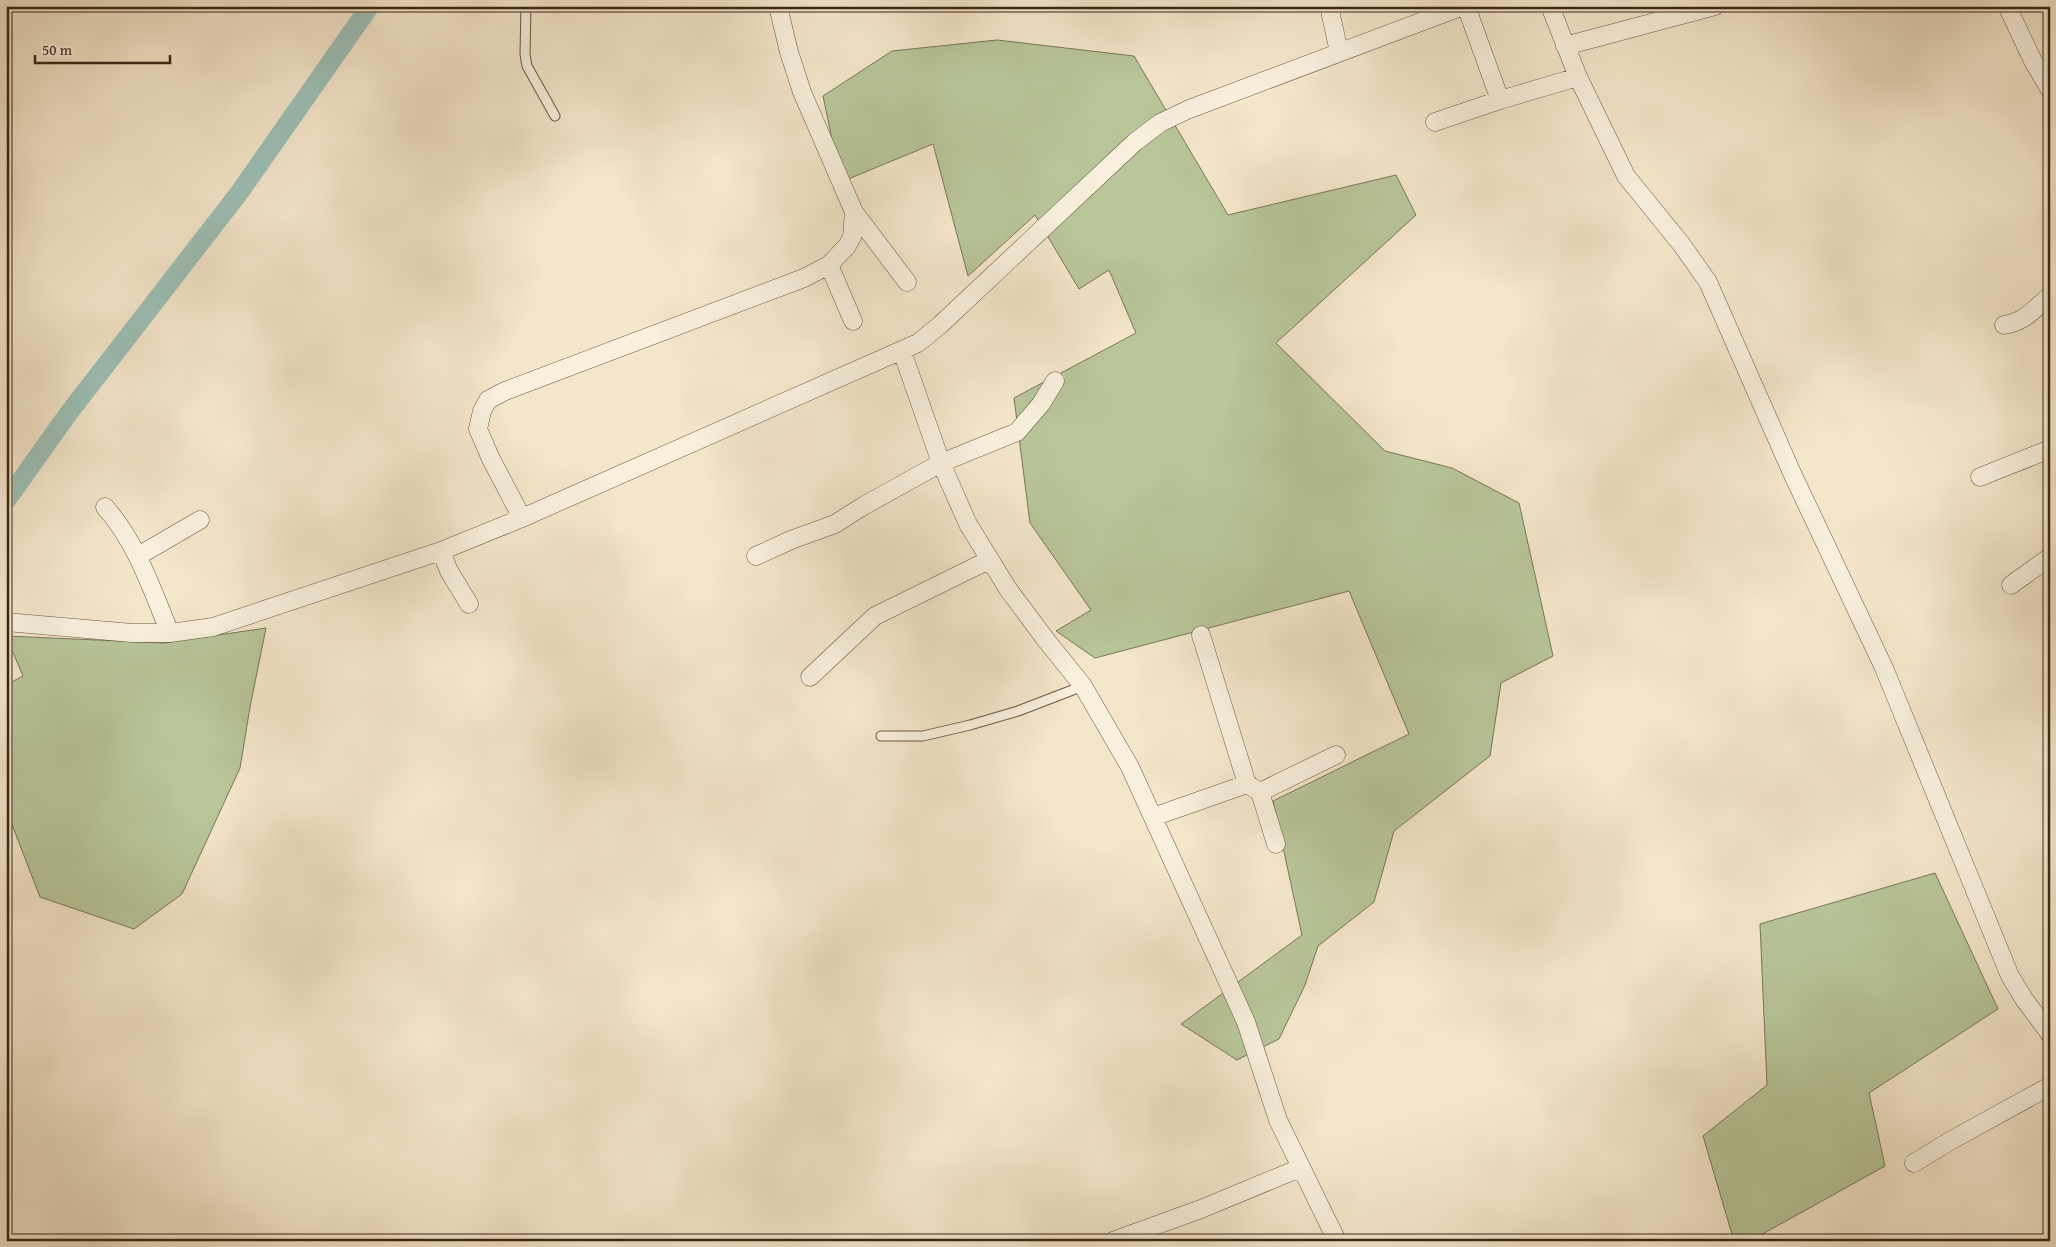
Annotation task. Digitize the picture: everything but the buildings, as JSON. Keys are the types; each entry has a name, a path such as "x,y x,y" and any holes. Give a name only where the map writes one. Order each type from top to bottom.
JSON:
{"street":[{"path":"778,6 789,52 802,92 854,212 907,282"},
{"path":"1329,6 1339,52"},
{"path":"6,622 100,632 170,633 212,627 441,551 522,518 611,477 918,343 940,326 1135,142 1160,123 1187,110 1464,6 1500,100"},
{"path":"1550,6 1578,77 1626,176 1687,252 1708,282 1792,473 1884,668 2010,976 2024,999 2050,1034"},
{"path":"1565,46 1715,6"},
{"path":"2007,6 2033,61 2050,90"},
{"path":"1435,122 1578,77"},
{"path":"522,518 491,460 478,429 482,410 488,400 505,391 804,278 829,266 847,246 852,237 854,212"},
{"path":"829,266 853,321"},
{"path":"2004,326 2018,323 2050,296"},
{"path":"902,351 941,463 968,524 989,560 1046,640 1083,686 1130,767 1246,1022 1278,1120 1330,1238"},
{"path":"756,556 791,540 835,524 864,505 941,463 1017,432 1041,404 1054,381"},
{"path":"1980,477 2050,449"},
{"path":"105,507 122,528 138,556 170,633"},
{"path":"138,556 200,520"},
{"path":"441,551 449,571 469,604"},
{"path":"2011,586 2050,557"},
{"path":"810,677 875,616 989,560"},
{"path":"1201,635 1253,788 1276,844"},
{"path":"1153,817 1253,788 1336,755"},
{"path":"1914,1163 2050,1086"},
{"path":"1113,1241 1201,1209 1300,1168"}],"lane":[{"path":"526,6 525,54 527,66 555,116"},
{"path":"881,736 923,736 970,725 1083,686"}],"green space":[{"path":"997,40 1134,56 1228,215 1396,175 1416,215 1276,343 1385,451 1452,468 1519,503 1553,656 1501,683 1490,756 1394,831 1374,902 1318,946 1305,985 1279,1039 1237,1060 1181,1024 1302,935 1273,801 1409,734 1349,591 1095,658 1056,631 1091,610 1030,523 1014,398 1136,333 1109,270 1079,289 1035,215 968,276 933,144 841,182 823,96 892,51"},
{"path":"266,628 240,768 182,894 134,929 40,897 6,809 6,685 23,676 6,636 164,643"},
{"path":"1935,873 1998,1009 1869,1093 1885,1166 1750,1241 1734,1241 1703,1136 1767,1085 1760,924"}],"waterway":[{"path":"6,501 68,414 239,193 370,6"}]}
